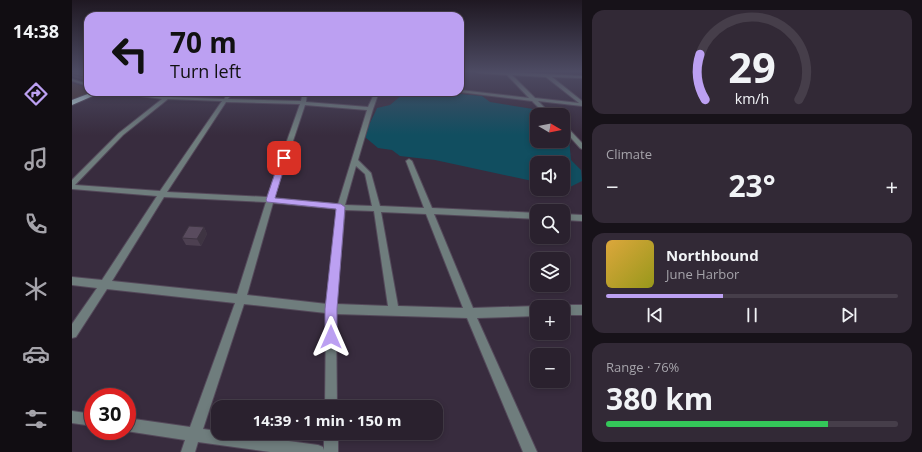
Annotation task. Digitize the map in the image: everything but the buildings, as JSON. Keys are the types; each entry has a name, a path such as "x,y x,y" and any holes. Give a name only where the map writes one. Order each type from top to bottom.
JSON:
{"highway":[{"path":"72,103 89,96"}],"street":[{"path":"470,93 582,104"},
{"path":"527,93 542,108"},
{"path":"569,93 582,104"},
{"path":"151,96 167,98 303,103 370,109"},
{"path":"72,185 121,134 169,96"},
{"path":"72,333 106,284 160,194 228,96"},
{"path":"188,452 241,299 270,200 304,96"},
{"path":"331,400 331,309 341,207 370,109 376,96"},
{"path":"570,134 582,148"},
{"path":"354,160 368,173 377,208 394,310"},
{"path":"409,161 470,312 530,452"},
{"path":"72,185 160,194 270,200 341,207 530,216"},
{"path":"570,217 582,218"},
{"path":"72,281 331,309 470,312 530,311"},
{"path":"570,310 582,310"},
{"path":"72,417 84,419"},
{"path":"136,426 318,452"},
{"path":"331,440 332,452"}],"shaded area":[{"path":"72,93 84,93 84,95 72,100"}],"water":[{"path":"464,94 482,96 490,102 530,109 530,148 570,148 571,160 581,170 582,181 570,187 570,156 530,156 530,180 435,160 400,156 392,150 378,148 365,137 377,108 390,105 401,96 464,96"}],"route":[{"path":"284,158 270,200 341,207 331,309 331,337"}]}
